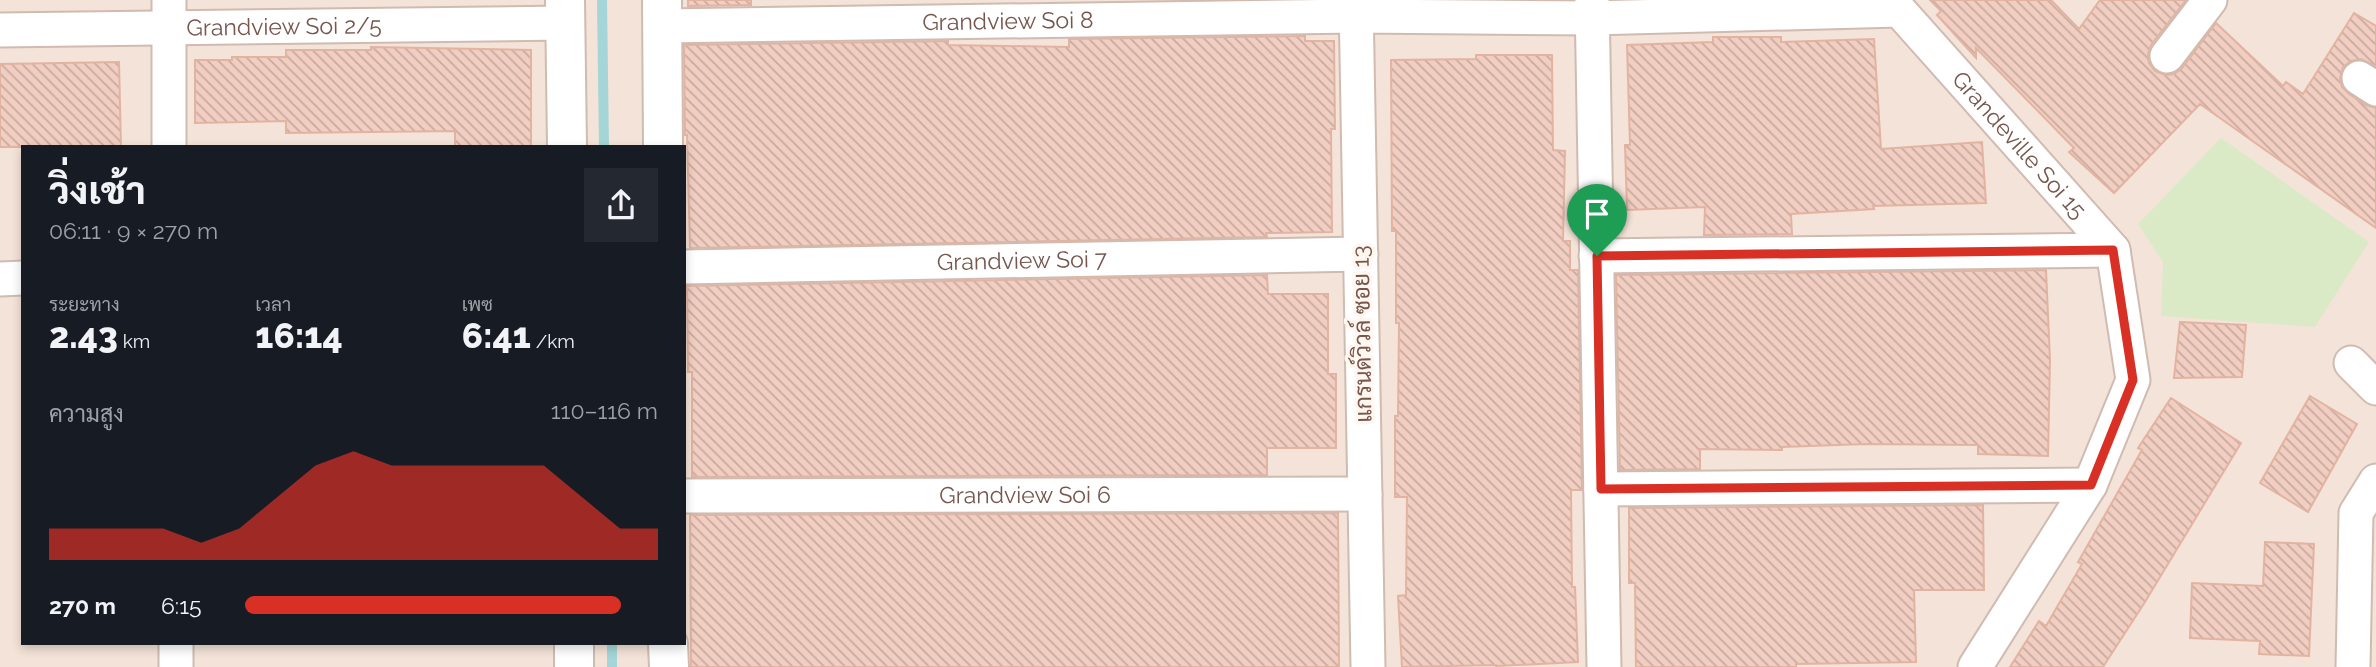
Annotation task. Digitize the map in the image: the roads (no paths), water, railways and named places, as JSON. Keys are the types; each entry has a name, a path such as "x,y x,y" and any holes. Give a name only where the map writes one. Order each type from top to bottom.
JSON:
{"street":[{"path":"2167,56 2210,0"},
{"name":"Grandview Soi 8","path":"662,13 1356,8 1899,10"},
{"name":"แกรนด์วิวล์ ซอย 13","path":"1356,8 1368,667"},
{"path":"1592,9 1604,667"},
{"name":"Grandeville Soi 15","path":"1899,10 2113,250"},
{"path":"566,11 567,145"},
{"name":"Grandview Soi 2/5","path":"0,30 169,14 566,11"},
{"path":"662,13 663,145"},
{"path":"169,14 169,145"},
{"path":"1597,256 2113,250 2133,380 2091,485 1975,667"},
{"name":"Grandview Soi 7","path":"686,267 1360,254"},
{"path":"0,279 21,278"},
{"path":"2351,363 2376,388"},
{"path":"2353,667 2356,513 2376,481"},
{"path":"1601,489 2091,485"},
{"name":"Grandview Soi 6","path":"686,495 1365,494"},
{"path":"176,645 176,667"},
{"path":"574,645 574,667"},
{"path":"668,645 669,667"}],"waterway":[{"path":"602,0 604,145"},
{"path":"612,645 612,667"}]}
